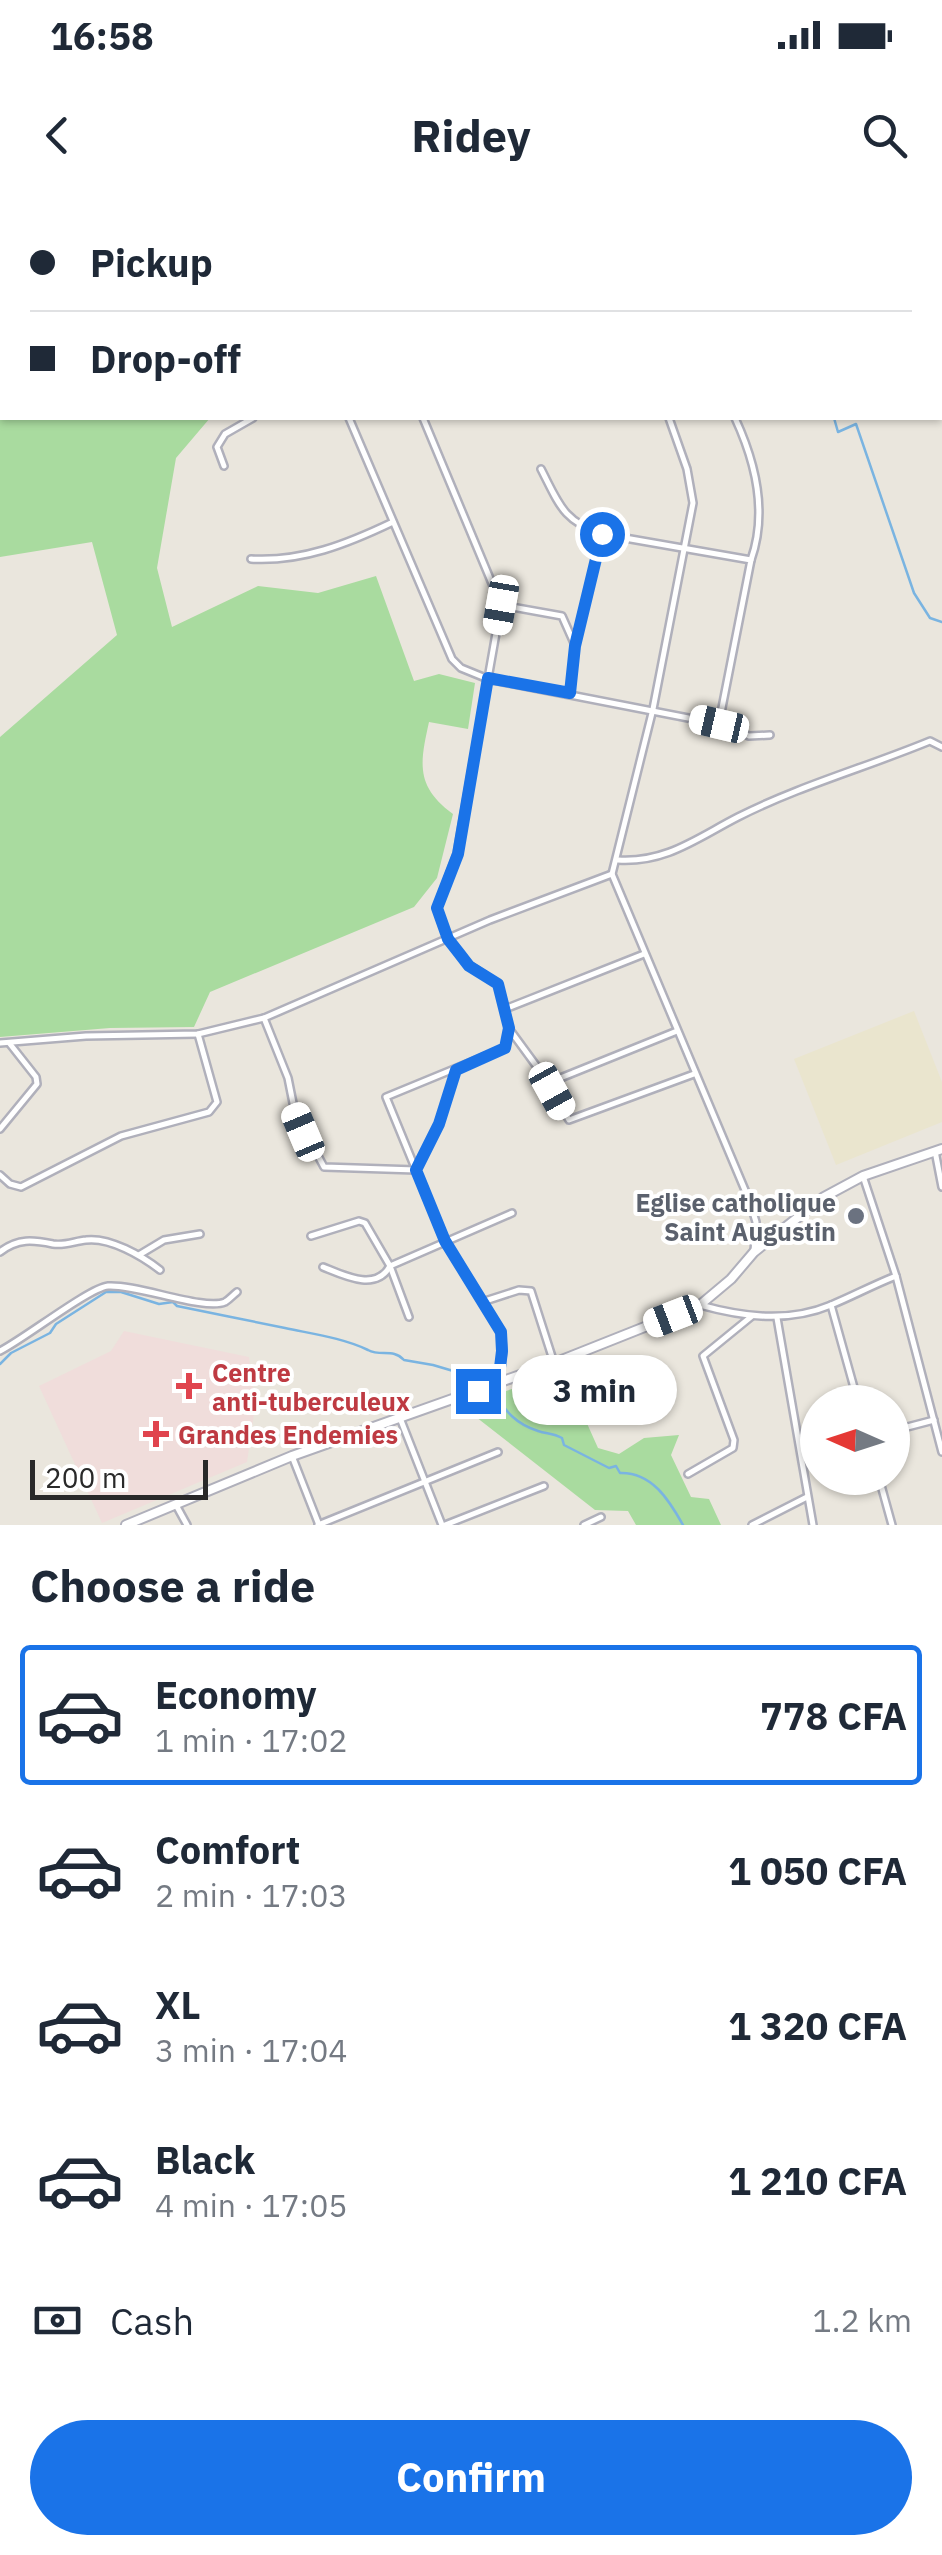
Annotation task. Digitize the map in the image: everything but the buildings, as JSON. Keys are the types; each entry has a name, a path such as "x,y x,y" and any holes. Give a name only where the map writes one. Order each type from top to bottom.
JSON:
{"main road":[{"path":"126,1525 292,1456 498,1384 700,1305 730,1280 754,1252 809,1207 863,1176 938,1150"}],"street":[{"path":"224,466 217,446 220,440 250,420"},
{"path":"350,420 452,660 461,668 488,678 719,724 749,736 770,735"},
{"path":"425,420 501,605 458,854 438,900 440,920 448,939 469,966 498,984 509,1028 505,1048 386,1097 445,1241 501,1332 498,1384"},
{"path":"669,420 692,486 693,504 653,709 612,874 750,1202 756,1222 754,1252"},
{"path":"719,724 756,543 756,473 748,443 736,420"},
{"path":"541,469 566,516 580,527 751,560"},
{"path":"251,559 298,558 357,539 392,522"},
{"path":"570,693 575,646 602,534"},
{"path":"501,605 563,617 575,646"},
{"path":"618,860 642,860 680,850 736,818 844,774 930,741 942,747"},
{"path":"0,1042 198,1034 264,1018 612,874"},
{"path":"506,1009 644,954"},
{"path":"264,1018 288,1078 295,1113 320,1163 330,1168 416,1170"},
{"path":"509,1028 571,1120 694,1074"},
{"path":"548,1084 678,1031"},
{"path":"0,1174 10,1184 21,1187 121,1136 209,1112 216,1102 198,1034"},
{"path":"0,1129 37,1084 36,1077 9,1043"},
{"path":"416,1170 439,1124 456,1070"},
{"path":"938,1150 942,1187"},
{"path":"863,1176 896,1276 942,1452"},
{"path":"323,1266 359,1280 386,1274 390,1266 512,1213"},
{"path":"311,1236 365,1223 390,1266 408,1317"},
{"path":"138,1255 164,1240 200,1234"},
{"path":"0,1252 16,1242 34,1240 62,1244 100,1241 138,1255 160,1270"},
{"path":"700,1305 777,1318 831,1305 896,1276"},
{"path":"0,1351 104,1287 216,1303 238,1292"},
{"path":"481,1302 519,1290 531,1292 554,1363"},
{"path":"831,1305 853,1385"},
{"path":"688,1474 734,1448 703,1356 752,1316"},
{"path":"777,1318 800,1443"},
{"path":"400,1418 444,1525 544,1486"},
{"path":"910,1427 934,1420"},
{"path":"292,1456 319,1525 498,1452"},
{"path":"807,1495 813,1525"},
{"path":"883,1495 890,1524"},
{"path":"752,1525 807,1498"},
{"path":"174,1503 187,1525"},
{"path":"584,1525 601,1517"}],"shaded area":[{"path":"914,1011 942,1082 942,1122 836,1165 794,1059"},
{"name":"Grandes Endemies","path":"124,1331 249,1357 255,1407 247,1462 102,1523 39,1386 111,1351"}],"green space":[{"path":"0,420 208,420 176,458 157,568 172,627 258,586 318,593 376,576 414,681 439,674 475,683 468,729 429,722 423,773 432,794 453,814 437,878 414,907 210,992 194,1027 110,1028 0,1037 0,737 117,635 92,542 0,557"},
{"path":"546,1378 585,1419 598,1448 619,1454 644,1438 679,1435 671,1455 691,1497 709,1499 721,1525 636,1525 628,1511 595,1510 467,1410 466,1404"}],"waterway":[{"path":"835,420 838,432 856,424 914,593 930,618 942,622"},
{"path":"0,1364 106,1292 121,1292 159,1304 173,1302 177,1306 328,1337 487,1381"},
{"path":"494,1393 507,1412 524,1425 559,1436 564,1445 609,1468 616,1466 620,1473 650,1482 683,1525"}],"place":[{"name":"Eglise catholique Saint Augustin","path":"856,1216"},
{"name":"Centre anti-tuberculeux","path":"189,1386"},
{"name":"Grandes Endemies","path":"156,1434"}],"route":[{"path":"478,1391 498,1384 501,1332 445,1241 416,1170 439,1124 456,1070 505,1048 509,1028 498,984 469,966 448,939 440,920 438,900 458,854 488,678 570,693 575,646 602,534"}]}
